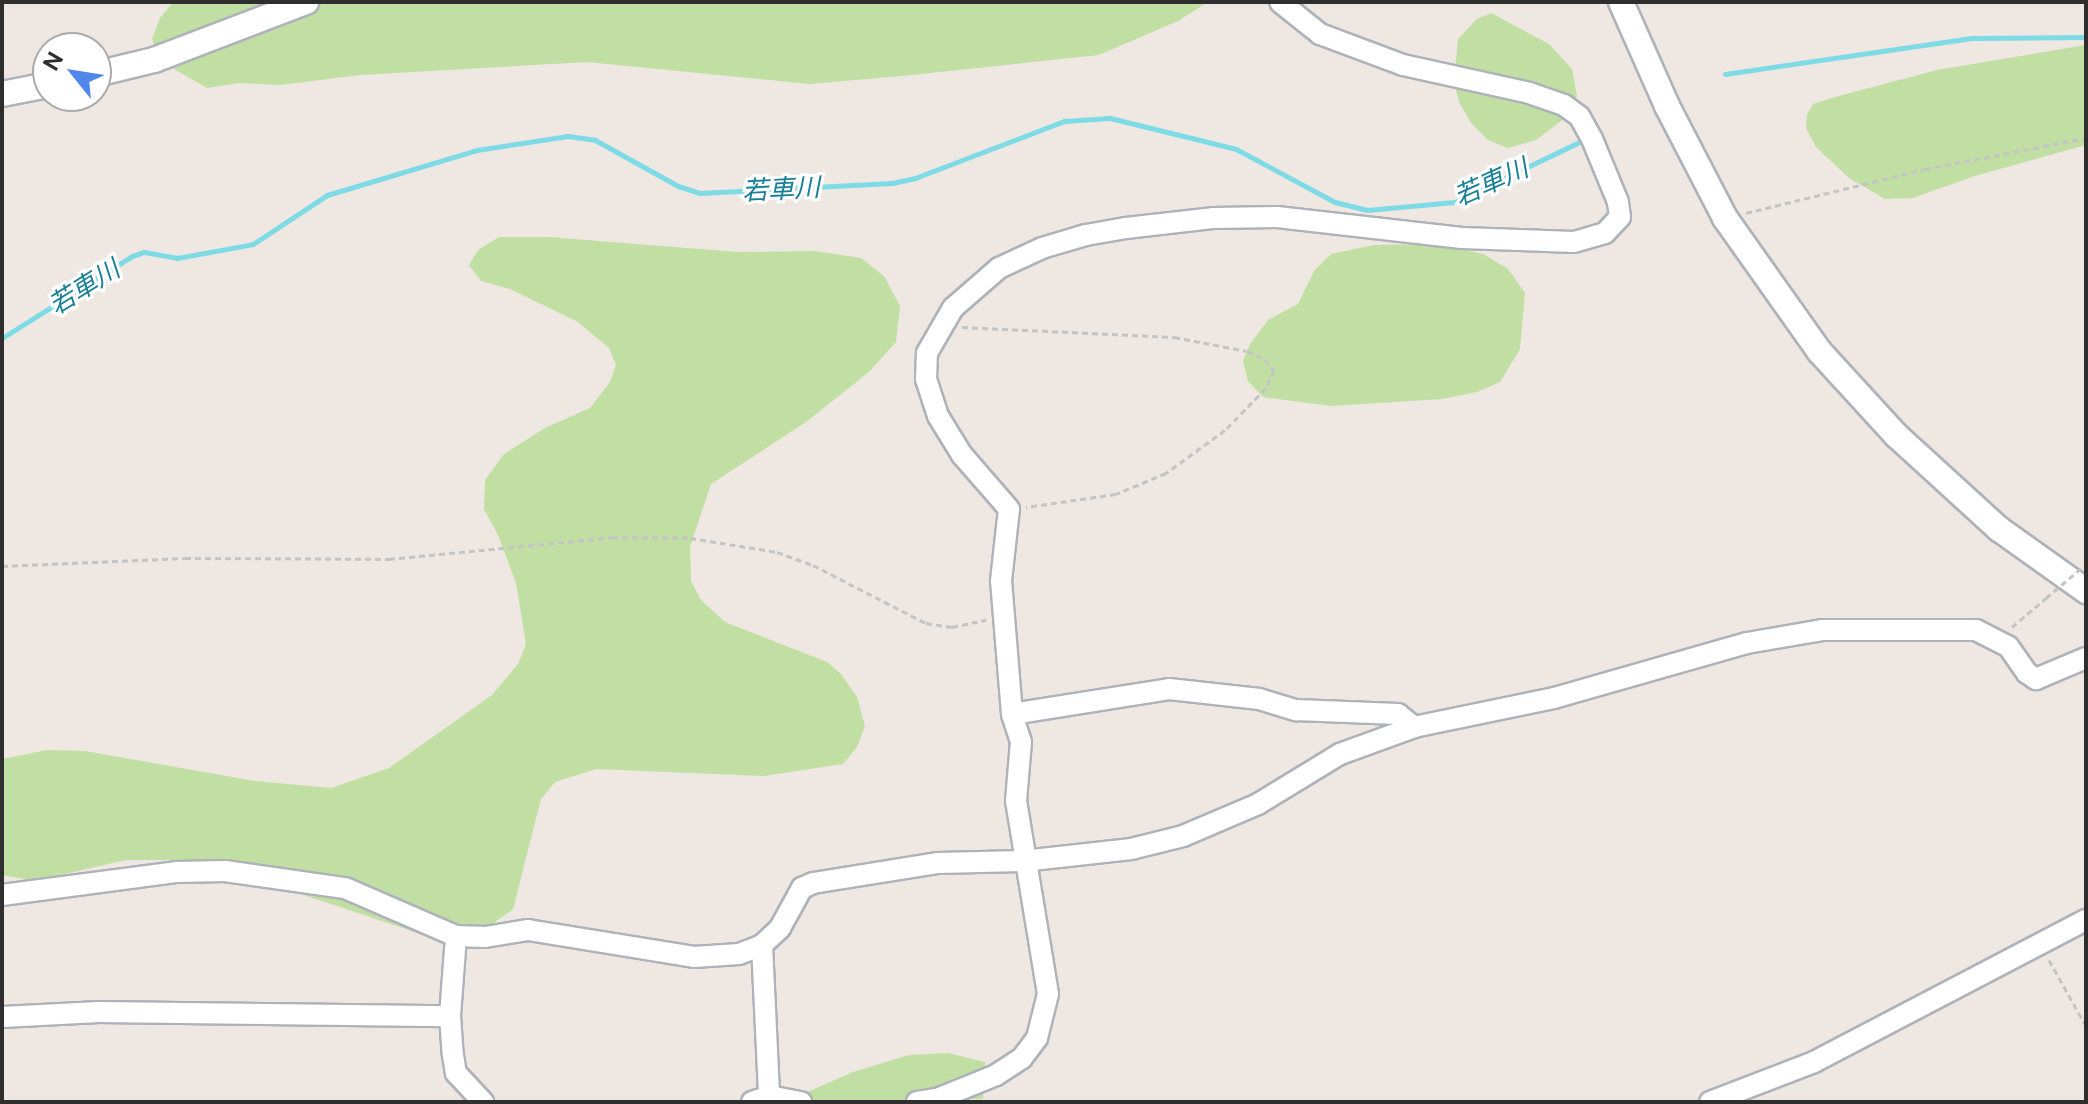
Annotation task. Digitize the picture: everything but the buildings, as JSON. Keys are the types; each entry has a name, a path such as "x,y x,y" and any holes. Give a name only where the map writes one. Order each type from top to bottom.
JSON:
{"street":[{"path":"112,70 154,60 306,2"},
{"path":"917,1102 937,1099 996,1075 1022,1058 1037,1038 1045,1016 1046,968 1023,861 1016,801 1021,742 1012,714 1001,569 1009,509 962,455 938,416 926,379 927,353 953,308 975,285 999,268 1042,248 1086,235 1214,218 1277,217 1462,238 1574,242 1605,233 1620,217 1618,202 1592,139 1579,116 1564,105 1530,93 1390,60 1320,34 1280,2"},
{"path":"1621,2 1667,106 1725,218 1819,351 1897,436 1999,529 2086,591"},
{"path":"2,94 32,88"},
{"path":"2,895 177,872 225,871 345,888 456,936 485,937 528,930 554,932 598,944 694,957 739,954 762,945 780,928 802,888 813,883 938,863 1023,861 1131,849 1183,836 1258,804 1340,754 1414,727 1554,698 1747,643 1822,630 1976,630 2008,646 2027,673 2036,679 2086,658"},
{"path":"1012,714 1169,689 1259,699 1296,710 1398,714 1414,727"},
{"path":"1710,1102 1814,1062 2086,920"},
{"path":"456,936 450,1016 456,1073 483,1102"},
{"path":"762,945 760,1099 801,1102"},
{"path":"2,1017 99,1012 450,1016"}],"path":[{"path":"1725,218 1925,169 2086,138"},
{"path":"943,326 1174,337 1247,351 1265,359 1274,370 1266,388 1225,430 1166,473 1116,494 1009,509"},
{"path":"2,566 185,558 389,559 612,537 690,538 777,552 813,565 926,623 952,627 979,623 1005,613"},
{"path":"1999,639 2086,564"},
{"path":"2041,944 2086,1026"}],"green space":[{"path":"173,2 1208,2 1178,21 1099,55 809,84 587,62 361,75 280,85 239,83 207,88 160,61 152,39 160,18"},
{"path":"1491,13 1549,44 1572,69 1577,96 1569,115 1536,140 1508,148 1488,140 1471,123 1459,102 1454,82 1458,39 1477,19"},
{"path":"2086,45 2086,145 1975,176 1913,198 1885,199 1849,178 1816,147 1806,128 1807,115 1813,104 1835,97 1937,70"},
{"path":"499,237 549,237 737,252 815,251 861,258 884,276 900,306 896,342 869,372 806,422 711,484 690,547 691,581 701,600 725,622 827,662 841,674 857,697 865,726 857,747 843,764 764,776 596,769 555,782 541,799 513,909 469,941 436,939 307,896 168,860 126,860 34,881 2,875 2,759 47,750 85,751 255,781 331,788 389,768 492,695 518,664 526,644 516,583 498,535 484,509 485,480 504,454 545,428 590,408 610,382 616,365 609,348 578,322 510,289 481,281 469,265 478,250"},
{"path":"1437,244 1483,254 1508,269 1525,293 1520,349 1500,382 1477,392 1442,399 1331,406 1263,397 1248,381 1243,361 1250,344 1268,320 1298,304 1314,271 1331,254 1374,245"},
{"path":"948,1053 985,1062 983,1099 738,1102 791,1099 853,1072 909,1055"}],"waterway":[{"name":"若車川","path":"1725,74 1973,38 2086,37"},
{"name":"若車川","path":"2,338 132,256 144,252 177,258 253,244 327,195 477,150 568,136 595,140 678,186 700,193 892,183 915,178 1064,121 1110,118 1236,149 1335,202 1367,210 1455,202 1579,142"}]}
